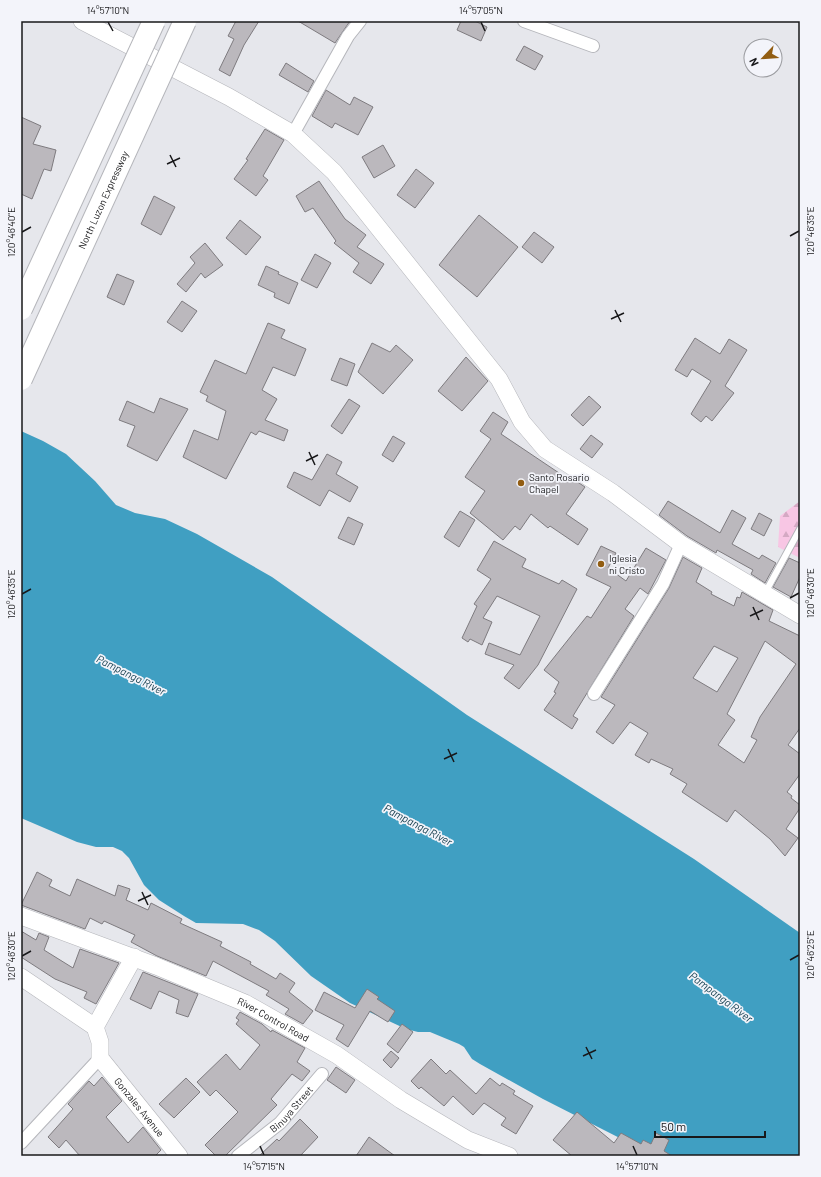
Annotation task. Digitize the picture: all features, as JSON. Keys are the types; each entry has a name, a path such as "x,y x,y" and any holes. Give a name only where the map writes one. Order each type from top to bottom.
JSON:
{"highway":[{"path":"21,309 154,21"},
{"name":"North Luzon Expressway","path":"21,379 184,21"}],"street":[{"path":"82,21 229,98 293,134 334,172 499,379 522,422 544,448 612,493 681,544 800,615"},
{"path":"164,64 184,21"},
{"path":"293,134 348,36 360,21"},
{"path":"524,21 593,46"},
{"path":"594,694 662,584 681,544"},
{"name":"River Control Road","path":"21,916 134,957 245,1003 337,1055 401,1100 468,1140 509,1156"},
{"path":"95,1026 134,957"},
{"path":"21,977 95,1026 100,1042 100,1058 21,1143"},
{"name":"Gonzales Avenue","path":"100,1058 179,1156"},
{"name":"Binuya Street","path":"238,1156 280,1123 322,1074"}],"lane":[{"path":"765,593 800,529"}],"green space":[{"path":"800,501 800,558 778,547 780,516"}],"water":[{"name":"Pampanga River","path":"21,431 66,454 95,481 116,505 135,513 165,519 197,534 272,577 467,715 694,859 800,933 800,1156 655,1156 543,1099 480,1064 472,1059 464,1047 459,1044 430,1032 418,1032 406,1029 350,1003 311,976 275,941 259,930 243,924 196,923 159,900 144,885 129,858 122,851 113,847 96,847 77,842 21,818"}],"building":[{"path":"236,21 259,21 244,45 230,76 219,70 234,39 228,36"},
{"path":"298,21 350,21 335,43"},
{"path":"461,21 475,21 487,27 481,41 457,30"},
{"path":"524,46 543,56 535,70 516,60"},
{"path":"286,63 314,81 308,92 279,75"},
{"path":"326,90 350,105 354,97 373,107 358,135 335,123 332,128 312,116"},
{"path":"21,117 41,126 33,144 56,150 51,171 44,169 32,199 21,194"},
{"path":"265,129 284,140 263,176 268,180 256,196 234,179 248,160 246,159"},
{"path":"383,145 395,166 374,178 362,157"},
{"path":"416,169 434,183 415,208 397,195"},
{"path":"319,181 345,219 366,235 357,247 384,264 371,284 353,272 359,263 334,243 336,241 313,208 305,212 296,196"},
{"path":"154,196 175,207 161,235 141,224"},
{"path":"479,215 518,247 477,297 439,265"},
{"path":"240,220 261,237 246,255 226,238"},
{"path":"534,232 554,247 542,263 522,247"},
{"path":"205,243 223,265 205,278 201,273 186,292 177,284 195,263 190,257"},
{"path":"315,254 331,263 317,288 301,280"},
{"path":"266,266 279,272 278,274 298,283 289,304 274,297 275,293 258,285"},
{"path":"117,274 134,281 124,305 107,297"},
{"path":"182,301 197,311 182,332 167,322"},
{"path":"268,323 285,330 281,338 306,349 295,376 273,367 262,390 277,399 265,420 288,430 284,441 259,431 256,435 251,432 226,479 183,457 194,430 218,440 226,411 206,401 208,396 200,392 215,360 246,374"},
{"path":"695,338 720,354 729,339 747,350 725,386 734,393 712,421 706,416 701,422 691,414 711,381 692,369 687,377 675,370"},
{"path":"372,343 390,352 396,345 413,360 383,394 358,372"},
{"path":"466,357 488,381 462,411 438,391"},
{"path":"340,358 355,364 347,386 331,380"},
{"path":"589,396 601,407 583,426 571,415"},
{"path":"160,398 188,409 157,461 127,446 135,426 119,420 127,401 154,413"},
{"path":"349,399 360,406 342,434 331,426"},
{"path":"493,412 508,422 501,434 568,479 570,477 585,487 566,514 588,529 578,545 550,526 548,528 531,514 520,530 515,526 503,540 470,513 485,491 465,477 491,439 480,431"},
{"path":"591,435 603,444 592,458 580,449"},
{"path":"393,436 405,443 393,462 382,455"},
{"path":"327,454 342,462 336,474 358,487 350,502 329,490 320,506 287,487 294,472 312,480"},
{"path":"668,501 720,533 732,510 746,518 732,544 759,559 762,555 776,563 765,583 751,574 753,570 717,550 716,553 687,536 659,515"},
{"path":"460,511 475,520 459,547 444,537"},
{"path":"759,513 772,520 764,536 751,529"},
{"path":"348,517 363,524 354,545 338,538"},
{"path":"494,541 526,559 522,567 559,584 562,580 577,589 538,665 519,689 504,678 514,665 485,654 489,643 520,655 540,616 497,596 483,618 492,622 482,645 470,639 468,642 462,638 477,606 474,604 491,579 477,570"},
{"path":"601,546 616,553 608,568 626,581 646,548 666,560 648,594 640,588 625,609 634,616 573,716 578,719 572,729 544,710 556,693 554,692 559,682 544,670 587,616 591,618 611,587 586,575"},
{"path":"683,557 702,568 696,582 712,592 711,594 734,606 737,597 740,598 742,592 773,610 769,621 800,636 800,728 788,745 800,754 800,774 787,792 792,796 791,798 800,805 800,808 786,829 798,838 785,856 770,839 735,810 727,822 682,792 687,784 670,774 673,769 651,759 649,763 635,755 648,733 630,722 613,744 596,732 615,705 601,697 669,588","holes":["765,641 796,664 760,717 751,737 757,740 744,763 718,745 735,720 727,714","714,646 738,658 717,692 693,678"]},
{"path":"789,558 800,563 800,577 791,597 773,587"},
{"path":"37,872 52,880 49,886 70,896 77,879 115,896 118,885 130,889 126,900 148,910 151,903 182,919 180,923 222,942 220,946 251,962 250,964 276,979 280,973 295,983 289,992 313,1011 303,1024 285,1014 289,1009 266,995 269,991 213,961 206,976 157,956 131,942 135,935 104,921 102,924 90,918 85,929 21,905"},
{"path":"21,931 36,940 39,933 49,937 44,950 73,968 80,949 119,963 96,1004 84,998 87,992 55,979 21,957"},
{"path":"143,972 198,994 188,1017 176,1013 179,1000 159,991 151,1009 130,999"},
{"path":"367,989 379,997 377,999 395,1011 388,1022 370,1011 348,1047 336,1039 344,1025 315,1010 324,992 355,1008"},
{"path":"240,1012 262,1024 271,1032 272,1030 305,1048 297,1062 310,1071 302,1081 292,1074 271,1099 277,1105 225,1156 216,1156 205,1145 238,1112 216,1090 210,1096 197,1082 226,1054 240,1070 260,1045 236,1024 239,1020 236,1018"},
{"path":"402,1024 413,1032 398,1053 387,1044"},
{"path":"391,1051 399,1058 391,1068 383,1060"},
{"path":"431,1059 446,1074 450,1070 476,1094 490,1078 500,1086 502,1083 515,1091 513,1094 533,1106 516,1134 501,1125 506,1118 484,1103 473,1115 453,1096 444,1106 421,1087 419,1089 411,1081"},
{"path":"336,1067 355,1080 346,1093 327,1080"},
{"path":"102,1077 122,1101 106,1117 128,1143 143,1127 161,1150 155,1156 80,1156 66,1140 59,1148 48,1137 73,1109 68,1104 89,1081 94,1086"},
{"path":"186,1078 200,1092 174,1118 159,1104"},
{"path":"577,1112 614,1143 621,1133 641,1144 643,1140 651,1144 656,1133 669,1140 664,1151 672,1156 572,1156 553,1140"},
{"path":"300,1119 318,1137 300,1156 259,1156 277,1139 279,1141"},
{"path":"369,1137 395,1156 356,1156"}],"place":[{"name":"Santo Rosario Chapel","path":"521,483"},
{"name":"Iglesia ni Cristo","path":"601,564"}]}
